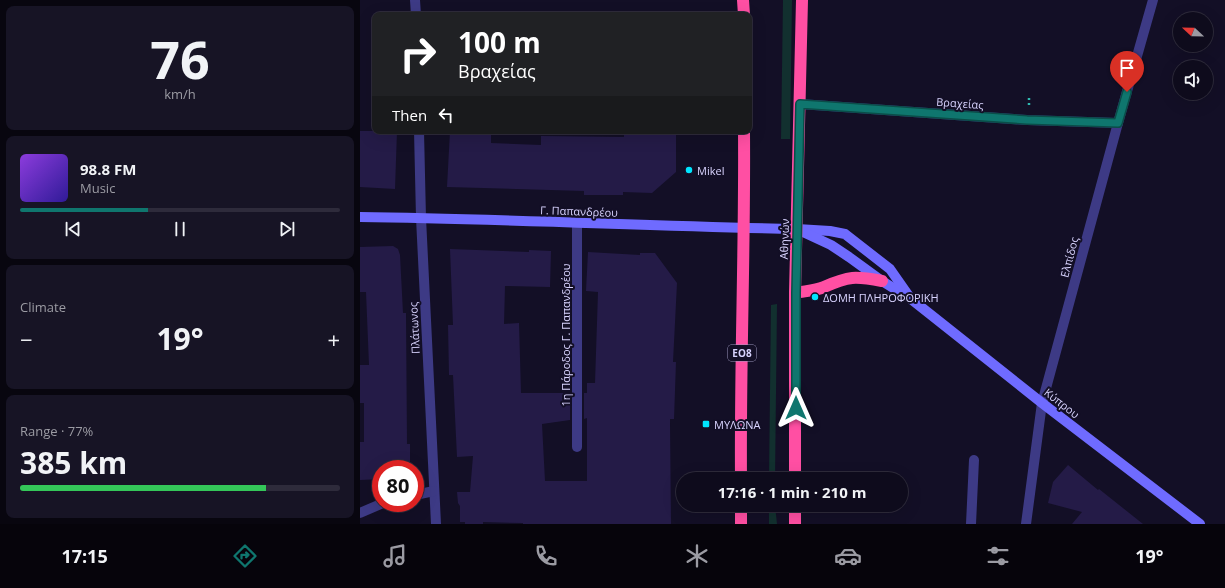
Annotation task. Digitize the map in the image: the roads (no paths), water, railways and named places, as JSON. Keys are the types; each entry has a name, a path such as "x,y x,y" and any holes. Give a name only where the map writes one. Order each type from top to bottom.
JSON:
{"highway":[{"path":"744,0 744,12"},
{"name":"Αθηνών","path":"795,472 796,293 802,0"},
{"name":"ΕΟ8","path":"741,472 740,414 744,228 744,134"},
{"path":"796,293 823,288 840,280 852,278 864,277 882,281"},
{"path":"741,512 741,524"},
{"path":"795,512 795,524"}],"street":[{"path":"415,0 416,12"},
{"name":"Ελπίδος","path":"1026,524 1042,403 1153,0"},
{"name":"Βραχείας","path":"800,104 1027,120 1118,123"},
{"name":"Πλάτωνος","path":"419,134 421,218 436,524"},
{"name":"Γ. Παπανδρέου","path":"360,218 421,218 577,224 797,229"},
{"name":"1η Πάροδος Γ. Παπανδρέου","path":"577,224 577,447"},
{"name":"Κύπρου","path":"797,229 831,245 849,256 882,281 911,299 1042,403 1200,524"},
{"name":"Κύπρου","path":"797,229 830,231 845,234 890,269 911,299"},
{"path":"971,524 974,460"},
{"path":"424,493 434,491"},
{"path":"360,513 372,508"}],"place":[{"name":"Mikel","path":"689,170"},
{"name":"ΔΟΜΗ ΠΛΗΡΟΦΟΡΙΚΗ","path":"815,297"},
{"name":"ΜΥΛΩΝΑ","path":"706,424"}]}
